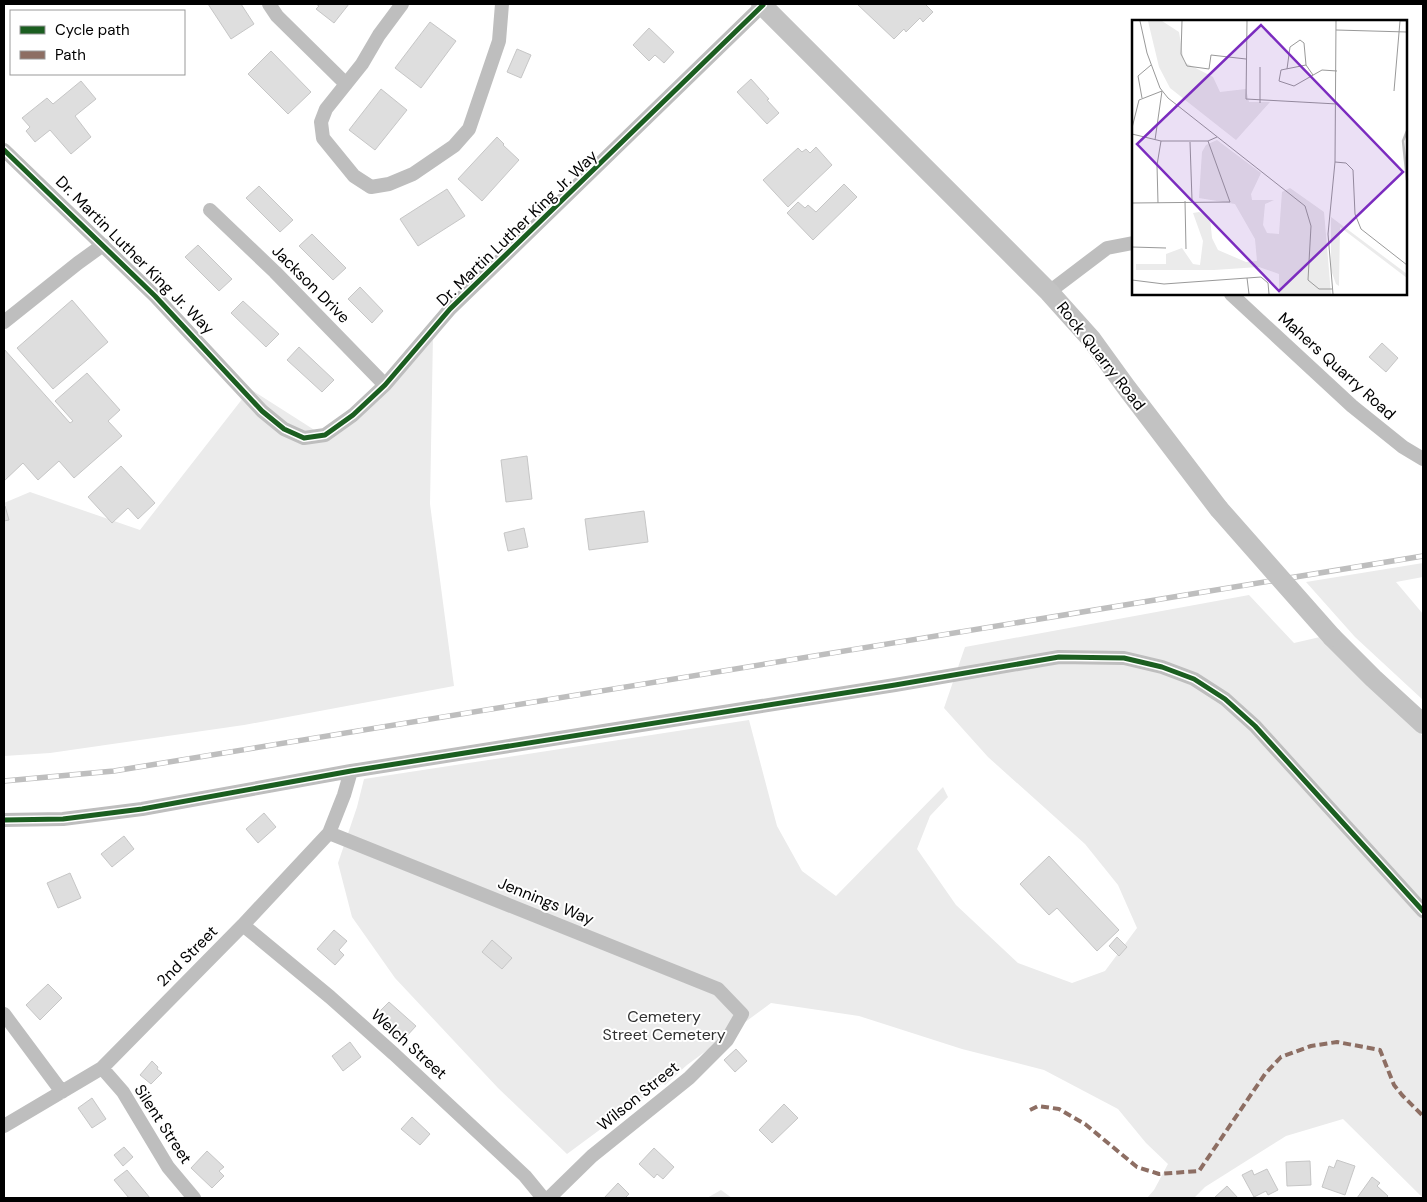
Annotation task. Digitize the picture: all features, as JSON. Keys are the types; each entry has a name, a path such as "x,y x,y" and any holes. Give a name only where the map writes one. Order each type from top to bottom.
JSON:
{"street":[{"path":"270,4 277,16 346,84"},
{"path":"402,4 379,35 362,64 326,109 321,122 323,138 354,176 371,187 389,184 413,174 454,146 469,129 499,41 502,4"},
{"name":"Rock Quarry Road","path":"762,4 1049,292 1092,340 1219,509 1332,636 1373,678 1423,724"},
{"name":"Dr. Martin Luther King Jr. Way","path":"4,150 155,296 262,411 284,429 304,438 325,435 353,415 385,385 450,310 762,4"},
{"name":"Jackson Drive","path":"210,210 385,385"},
{"path":"1049,292 1107,248 1132,243"},
{"path":"4,322 103,245"},
{"name":"Mahers Quarry Road","path":"1232,295 1352,406 1402,447 1423,459"},
{"path":"4,820 63,819 142,808 351,771 895,686 1059,657 1124,658 1162,667 1194,679 1225,700 1255,726 1423,911"},
{"name":"2nd Street","path":"4,1126 102,1068 243,925 329,833 351,771"},
{"name":"Jennings Way","path":"329,833 718,989 742,1014"},
{"name":"Welch Street","path":"243,925 330,997 401,1060 525,1176 543,1198"},
{"path":"4,1014 62,1092"},
{"name":"Wilson Street","path":"549,1198 592,1156 689,1078 727,1040 742,1014"},
{"name":"Silent Street","path":"102,1068 123,1092 168,1167 194,1198"}],"green space":[{"path":"433,334 430,504 454,686 244,725 50,753 4,756 4,503 30,492 140,530 250,389 327,438"},
{"path":"1423,563 1423,577 1396,582 1423,614 1423,700 1355,637 1306,582"},
{"name":"Cemetery Street Cemetery","path":"1249,595 1294,643 1320,637 1423,736 1423,1198 1343,1119 1286,1136 1205,1187 1194,1198 1147,1198 1154,1190 1168,1164 1146,1143 1118,1109 1044,1070 962,1049 859,1016 771,1003 687,1065 665,1085 663,1083 567,1154 498,1088 395,978 352,917 338,863 357,807 364,779 749,720 777,826 802,871 836,896 943,787 948,797 930,816 917,849 956,905 1018,963 1072,983 1105,971 1137,928 1118,885 1085,844 988,757 944,708 965,647"},
{"path":"721,1190 732,1198 707,1198"}],"building":[{"path":"208,4 241,4 254,24 231,39"},
{"path":"316,4 349,4 334,23 316,9 319,6"},
{"path":"857,4 925,4 933,12 923,22 920,18 906,32 904,29 894,39"},
{"path":"430,22 456,41 421,88 395,68"},
{"path":"649,28 674,52 664,63 655,55 649,61 633,45"},
{"path":"517,49 531,55 521,78 507,72"},
{"path":"271,51 311,92 288,114 248,74"},
{"path":"751,79 779,113 767,124 737,92"},
{"path":"81,81 96,99 75,116 91,137 71,154 50,130 35,142 26,131 30,127 22,118 47,98 53,104"},
{"path":"381,89 407,110 375,150 349,130"},
{"path":"497,137 519,160 482,201 458,179"},
{"path":"816,147 832,165 788,207 763,180 798,148 802,152 806,149 810,153"},
{"path":"844,184 857,197 813,240 787,213 798,202 805,208 808,205 816,212"},
{"path":"259,186 293,220 280,232 246,198"},
{"path":"447,189 465,216 418,246 400,219"},
{"path":"312,234 346,268 333,280 299,246"},
{"path":"198,245 232,279 219,291 185,257"},
{"path":"360,287 383,311 372,323 348,299"},
{"path":"72,300 108,342 53,389 17,348"},
{"path":"243,301 279,334 266,347 231,313"},
{"path":"1382,343 1398,358 1386,372 1369,357"},
{"path":"299,347 334,380 322,392 287,360"},
{"path":"4,349 70,423 73,421 55,401 87,373 120,410 108,421 122,436 74,478 59,461 38,480 23,463 4,481"},
{"path":"527,456 532,499 506,502 501,460"},
{"path":"121,466 155,503 138,519 128,508 112,523 88,497"},
{"path":"4,507 9,520 4,521"},
{"path":"644,511 648,542 589,550 585,519"},
{"path":"524,528 528,547 508,551 504,533"},
{"path":"264,813 276,827 258,843 246,829"},
{"path":"124,836 134,849 112,867 101,854"},
{"path":"1049,856 1119,930 1097,951 1057,908 1049,915 1020,884"},
{"path":"70,873 81,898 58,908 47,883"},
{"path":"334,930 347,941 339,950 344,955 335,965 317,949"},
{"path":"1117,937 1127,947 1119,956 1109,946"},
{"path":"492,940 512,958 502,969 482,952"},
{"path":"48,984 62,998 40,1020 26,1005"},
{"path":"389,1002 416,1026 404,1039 398,1034 396,1036 387,1028 390,1026 377,1014"},
{"path":"350,1042 361,1057 343,1071 332,1056"},
{"path":"736,1049 747,1061 735,1072 724,1060"},
{"path":"152,1061 162,1073 151,1084 140,1075"},
{"path":"92,1098 106,1119 92,1128 78,1108"},
{"path":"784,1104 798,1118 772,1143 759,1130"},
{"path":"412,1117 430,1134 420,1145 401,1129"},
{"path":"124,1147 133,1157 123,1166 114,1155"},
{"path":"654,1148 674,1167 663,1179 657,1174 654,1178 639,1164"},
{"path":"207,1151 224,1167 219,1171 224,1176 212,1188 191,1168"},
{"path":"1337,1160 1355,1166 1345,1195 1322,1187 1329,1166 1334,1168"},
{"path":"1310,1161 1311,1185 1287,1186 1286,1162"},
{"path":"1267,1169 1278,1190 1268,1195 1266,1191 1254,1197 1242,1175 1252,1170 1254,1175"},
{"path":"127,1170 150,1198 129,1198 114,1180"},
{"path":"1372,1177 1380,1183 1377,1186 1388,1196 1386,1198 1357,1198"},
{"path":"618,1183 629,1194 625,1198 604,1198"},
{"path":"1227,1186 1238,1198 1214,1198"}],"railway":[{"path":"4,781 114,771 1423,556"}],"marked path":[{"path":"1030,1110 1038,1106 1059,1109 1085,1124 1137,1167 1159,1174 1199,1171 1265,1074 1281,1057 1311,1046 1337,1042 1380,1050 1394,1085 1423,1116"}],"cycle path":[{"path":"4,150 155,296 262,411 284,429 304,438 325,435 353,415 385,385 450,309 763,5"},
{"path":"4,820 63,819 142,809 351,771 895,685 1059,657 1124,658 1162,667 1194,679 1225,699 1255,726 1423,911"}]}
